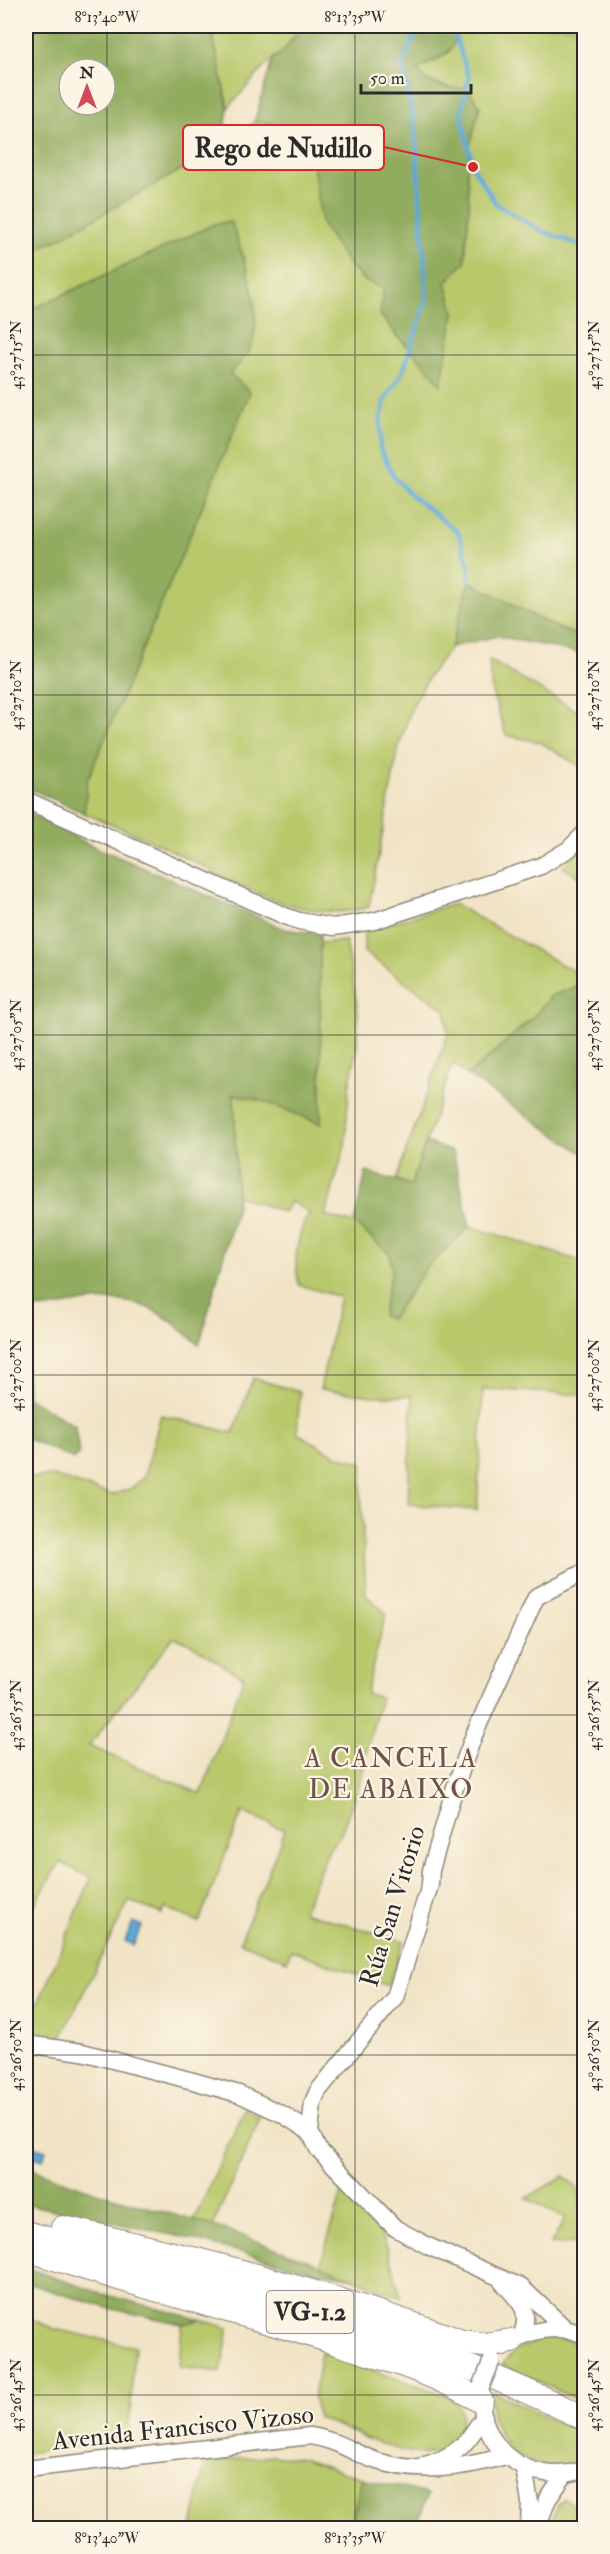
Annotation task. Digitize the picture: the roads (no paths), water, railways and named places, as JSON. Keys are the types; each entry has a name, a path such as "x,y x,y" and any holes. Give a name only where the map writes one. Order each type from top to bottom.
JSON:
{"highway":[{"path":"26,2219 188,2256 303,2288 462,2342 484,2345 517,2338"},
{"name":"VG-1.2","path":"26,2234 344,2322 498,2378 585,2418"},
{"path":"26,2248 101,2274 375,2355 452,2383 482,2401"}],"street":[{"path":"26,800 285,916 298,921 333,927 374,921 521,874 555,859 585,834"},
{"name":"Rúa San Vitorio","path":"310,2132 313,2102 318,2091 395,1997 430,1885 431,1870 455,1786 502,1670 536,1597 585,1572"},
{"path":"26,2044 82,2052 239,2094 282,2114 310,2132 318,2149 394,2228 521,2287 567,2330"},
{"path":"500,2279 524,2307 527,2319 517,2338"},
{"path":"517,2338 556,2329 585,2335"},
{"name":"Avenida Francisco Vizoso","path":"411,2468 442,2460 460,2450 482,2401 492,2360 517,2338"},
{"path":"482,2401 489,2433 506,2456 524,2469 546,2475 564,2476 585,2470"},
{"name":"Avenida Francisco Vizoso","path":"26,2469 310,2436 335,2441 374,2459 411,2468 444,2470 506,2456"},
{"path":"524,2469 530,2502 529,2529"},
{"path":"537,2529 548,2499 564,2476"}],"water":[{"path":"133,1922 142,1926 133,1945 125,1941"},
{"path":"27,2144 46,2150 43,2160 26,2154"}],"waterway":[{"path":"420,26 402,64 415,128 427,298 403,371 385,400 381,418 380,449 394,477 413,497 458,532 469,565 469,581"},
{"path":"455,26 456,39 469,77 461,113 473,167 496,204 540,230 584,247"}],"place":[{"name":"Rego de Nudillo","path":"473,167"}],"district":[{"name":"A CANCELA DE ABAIXO","path":"391,1774"}]}
